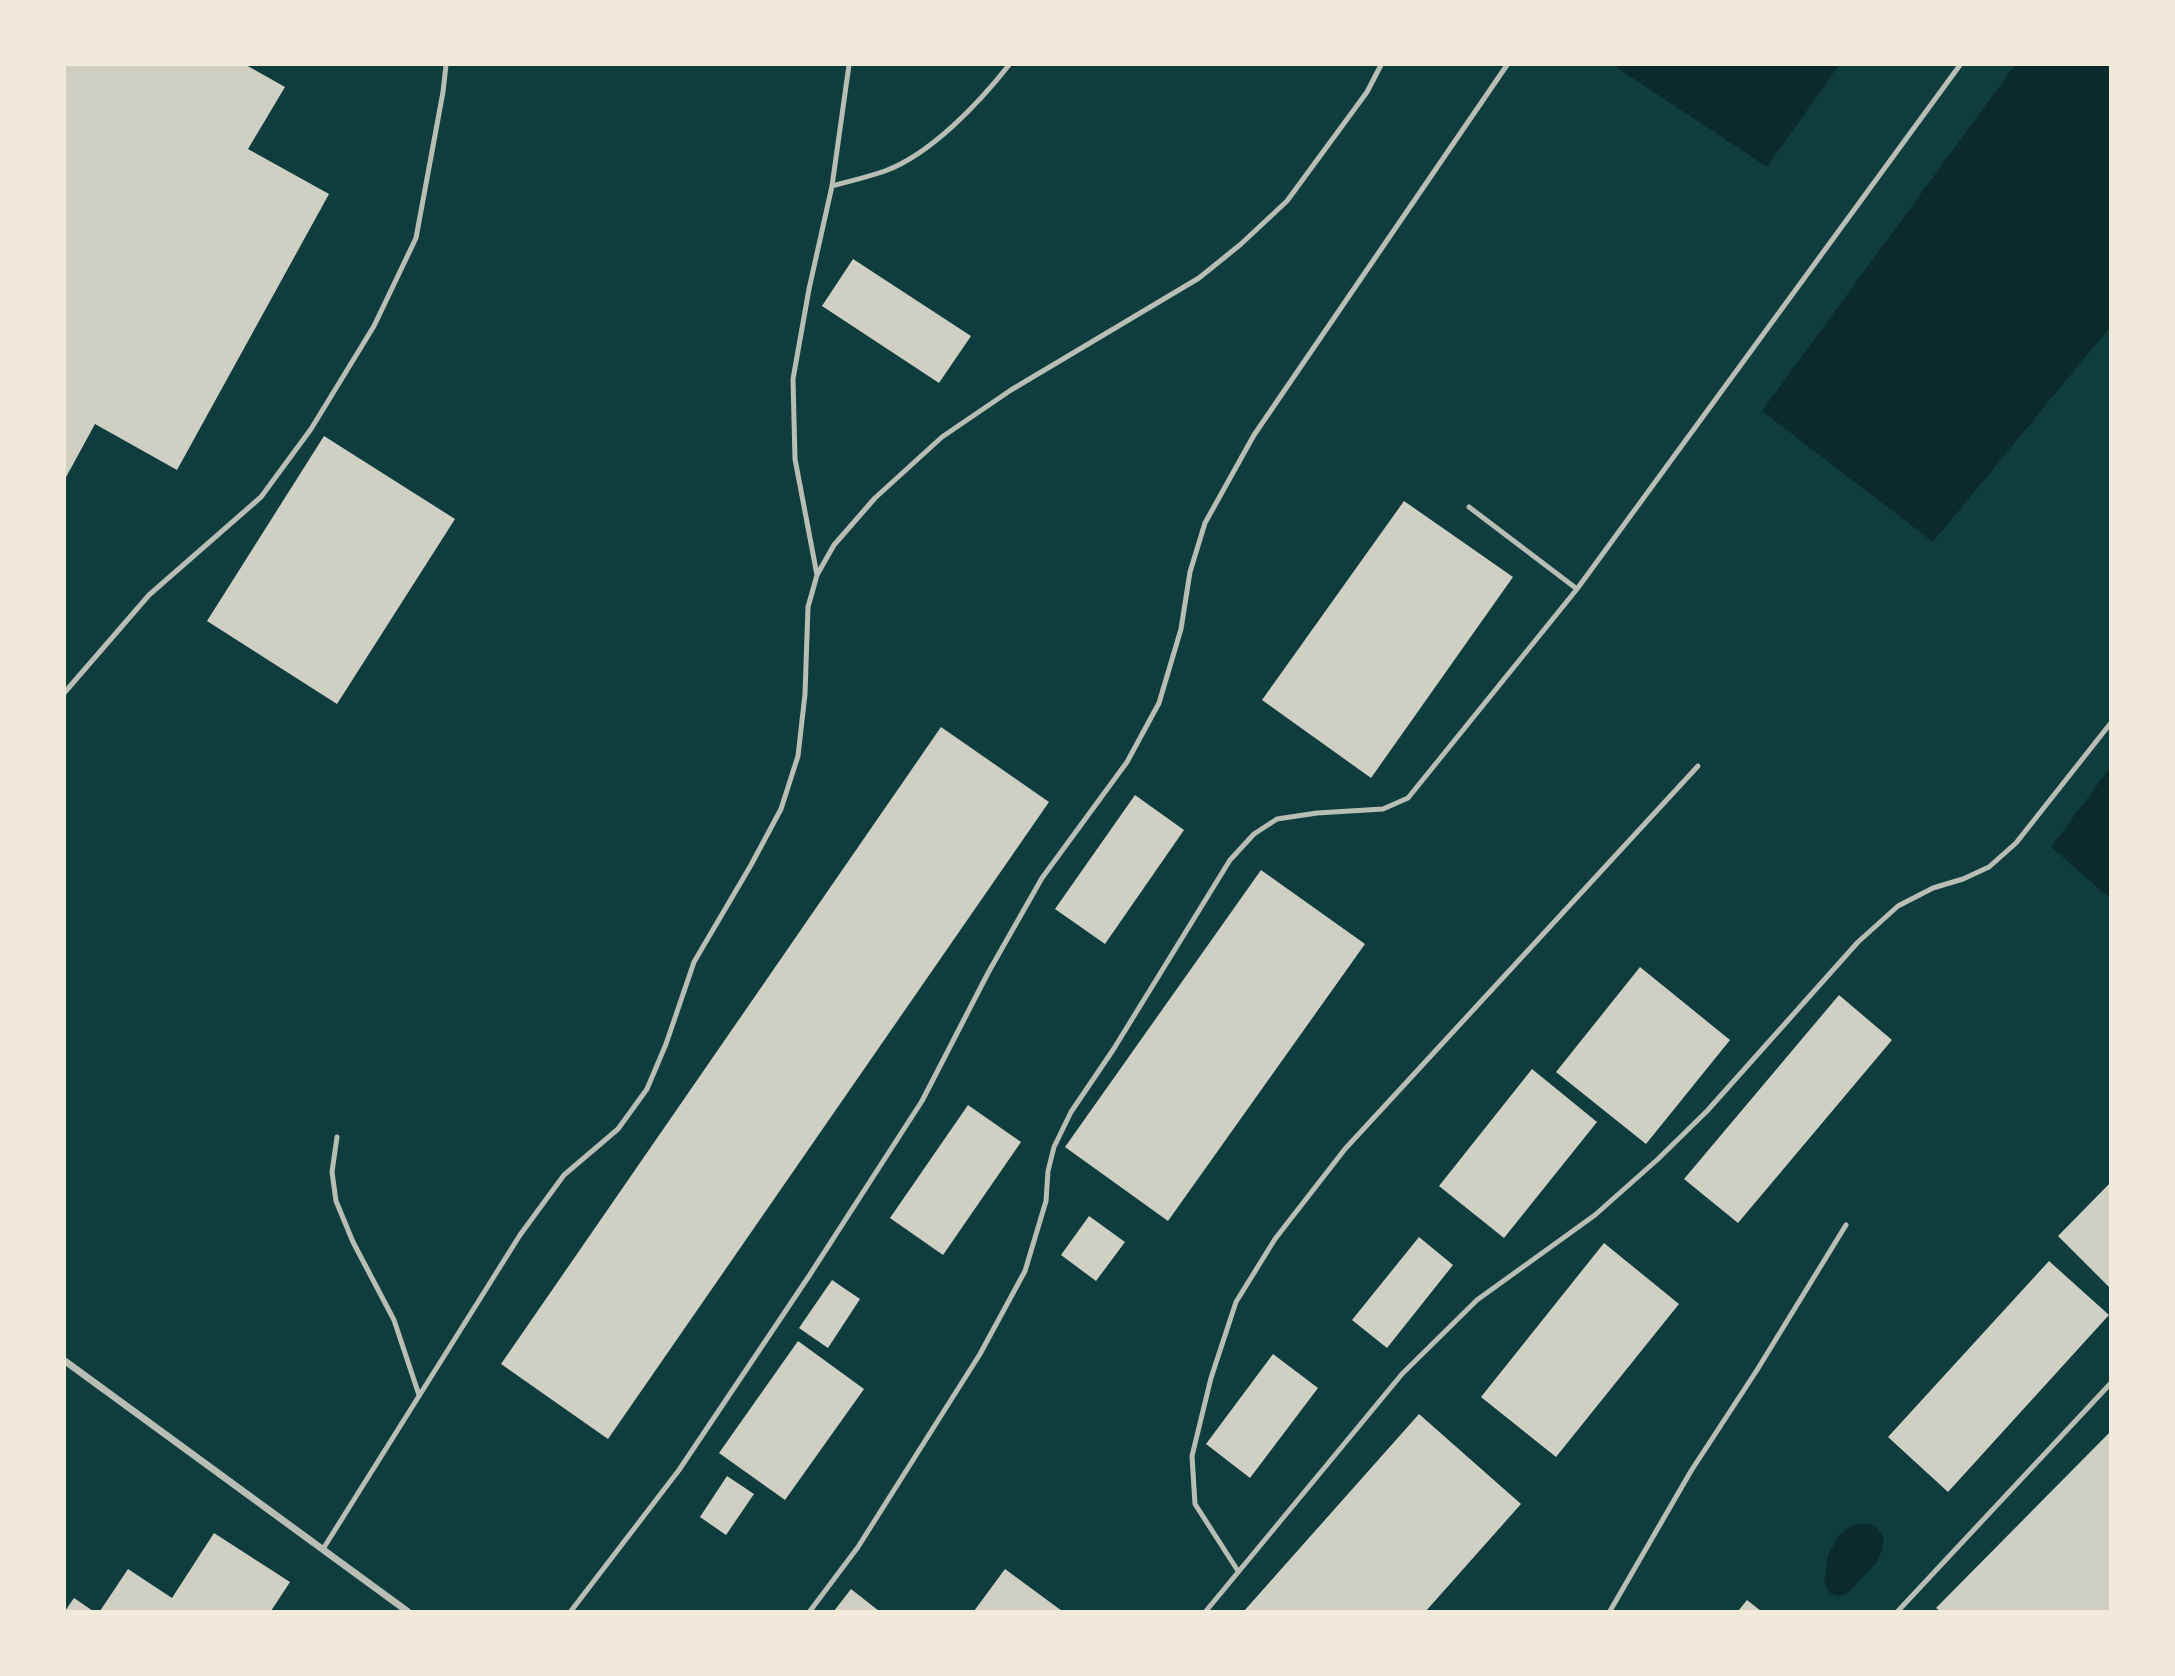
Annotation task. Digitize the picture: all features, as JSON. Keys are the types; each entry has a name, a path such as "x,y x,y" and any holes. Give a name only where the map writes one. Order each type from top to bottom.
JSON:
{"street":[{"path":"65,1361 407,1611"}],"lane":[{"path":"65,692 149,595 261,497 311,429 374,326 416,238 446,65"},
{"path":"817,575 795,459 793,379 832,187 849,65"},
{"path":"832,187 887,170 934,143 987,93 1009,65"},
{"path":"323,1549 520,1235 564,1175 618,1129 647,1089 666,1044 694,962 781,809 798,756 805,694 808,607 817,575 834,545 875,498 942,437 1011,390 1199,278 1241,244 1287,201 1367,92 1381,65"},
{"path":"571,1611 679,1470 922,1101 988,973 1042,878 1127,762 1159,703 1181,629 1190,572 1205,523 1254,435 1507,65"},
{"path":"810,1611 858,1547 979,1354 1025,1271 1046,1201 1048,1171 1054,1147 1071,1112 1113,1050 1230,860 1254,834 1277,819 1317,813 1383,809 1408,798 1577,589 1960,65"},
{"path":"1469,507 1577,589"},
{"path":"1206,1611 1402,1374 1477,1300 1595,1215 1658,1159 1707,1111 1858,942 1898,906 1933,888 1963,879 1989,867 2016,843 2110,724"},
{"path":"1238,1571 1195,1504 1192,1456 1211,1378 1236,1302 1275,1239 1345,1149 1698,766"},
{"path":"337,1137 332,1171 336,1201 353,1242 394,1320 419,1395"},
{"path":"1610,1611 1690,1471 1846,1226"},
{"path":"1898,1611 2110,1384"}],"water":[{"path":"1613,65 1839,65 1767,167"},
{"path":"2015,65 2110,65 2110,327 1933,542 1762,411"},
{"path":"2110,768 2110,898 2051,847"},
{"path":"1852,1525 1874,1525 1884,1537 1882,1551 1876,1563 1848,1593 1839,1596 1831,1594 1824,1583 1828,1555 1839,1535"}],"building":[{"path":"65,65 246,65 285,87 248,149 329,194 177,470 95,424 65,479"},
{"path":"853,259 971,336 939,383 822,306"},
{"path":"324,436 455,519 337,704 207,621"},
{"path":"1404,501 1513,577 1371,778 1262,700"},
{"path":"941,727 1049,802 608,1439 501,1364"},
{"path":"1135,795 1184,830 1105,944 1055,909"},
{"path":"1261,870 1365,944 1168,1221 1065,1147"},
{"path":"1640,967 1730,1040 1646,1144 1556,1072"},
{"path":"1839,995 1892,1040 1738,1223 1684,1179"},
{"path":"1532,1069 1597,1122 1504,1238 1439,1186"},
{"path":"968,1105 1021,1142 943,1255 890,1218"},
{"path":"2110,1183 2110,1285 2109,1287 2058,1236"},
{"path":"1089,1216 1125,1242 1096,1281 1061,1255"},
{"path":"1419,1237 1453,1265 1387,1348 1352,1320"},
{"path":"1604,1243 1679,1304 1556,1457 1481,1397"},
{"path":"2049,1261 2109,1315 1948,1492 1888,1437"},
{"path":"832,1280 860,1299 828,1348 799,1328"},
{"path":"798,1341 864,1389 785,1500 719,1453"},
{"path":"1273,1354 1318,1388 1250,1478 1206,1444"},
{"path":"1419,1414 1521,1504 1426,1611 1244,1611"},
{"path":"2110,1432 2110,1611 1940,1611 1936,1608"},
{"path":"727,1476 754,1494 726,1535 700,1517"},
{"path":"214,1533 290,1582 271,1611 100,1611 128,1569 172,1598"},
{"path":"1005,1569 1062,1611 974,1611"},
{"path":"851,1589 879,1611 834,1611"},
{"path":"74,1598 93,1611 65,1611"},
{"path":"1747,1600 1761,1611 1738,1611"}]}
